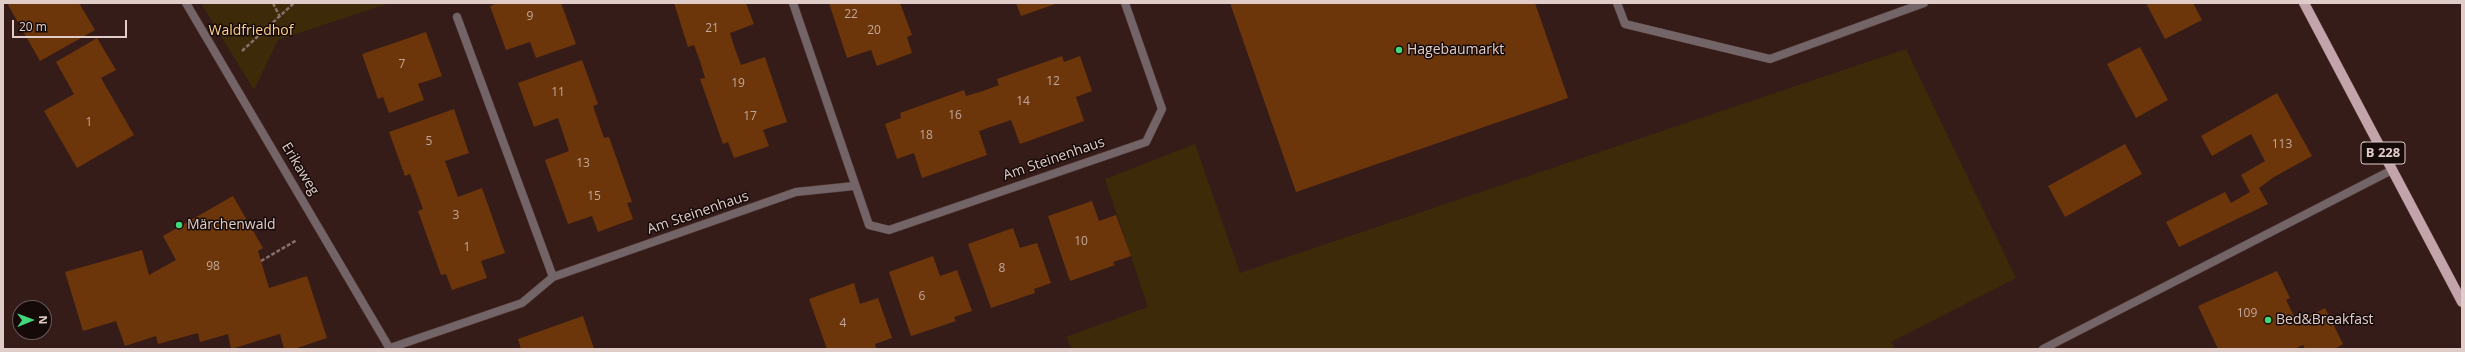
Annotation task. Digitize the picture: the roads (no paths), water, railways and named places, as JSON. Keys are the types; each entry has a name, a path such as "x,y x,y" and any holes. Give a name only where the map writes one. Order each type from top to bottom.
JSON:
{"main road":[{"name":"B 228","path":"2304,3 2462,302"}],"street":[{"name":"Erikaweg","path":"186,3 390,348"},
{"name":"Am Steinenhaus","path":"793,3 854,186 869,225 888,230 1146,142 1162,109 1125,3"},
{"path":"1617,3 1625,24 1770,59 1924,3"},
{"path":"457,17 553,278"},
{"path":"2044,349 2054,347 2392,170"},
{"name":"Am Steinenhaus","path":"390,348 522,303 553,278 796,192 854,186"}],"place":[{"name":"Hagebaumarkt","path":"1399,50"},
{"name":"Märchenwald","path":"179,225"},
{"name":"Bed&Breakfast","path":"2268,320"}],"park label":[{"name":"Waldfriedhof","path":"251,31"}]}
